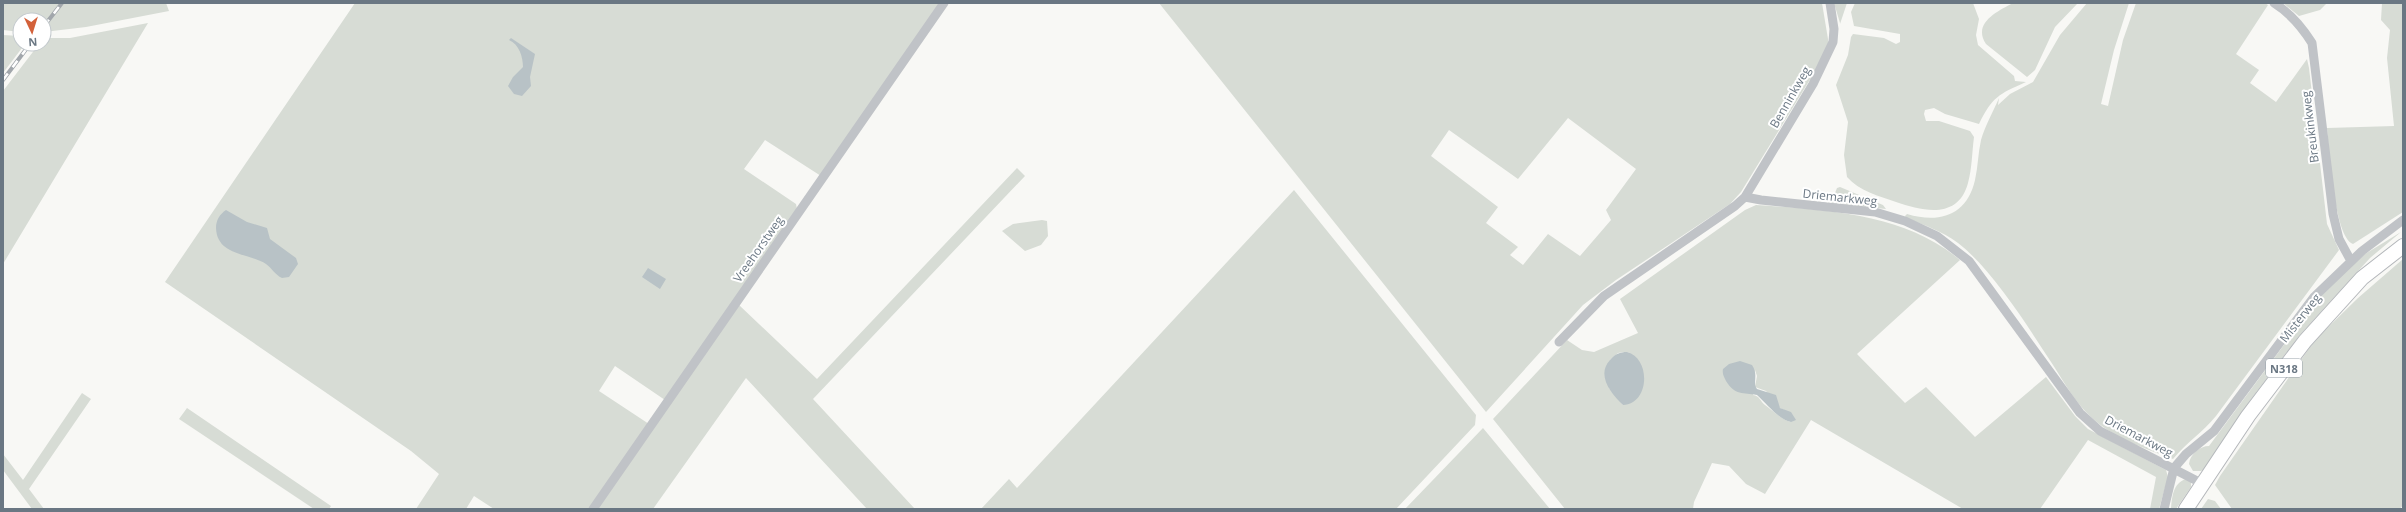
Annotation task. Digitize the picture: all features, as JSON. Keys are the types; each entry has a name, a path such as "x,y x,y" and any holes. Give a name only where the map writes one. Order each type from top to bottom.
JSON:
{"main road":[{"name":"Misterweg","path":"2186,509 2248,416 2305,341 2362,278 2403,246"}],"street":[{"name":"Vreehorstweg","path":"593,509 944,3"},
{"name":"Benninkweg","path":"1745,196 1813,84 1833,42 1834,29 1830,3"},
{"name":"Breukinkweg","path":"2274,3 2284,9 2301,26 2312,43 2333,214 2339,239 2351,261"},
{"path":"1559,342 1604,296 1735,206 1745,196"},
{"name":"Driemarkweg","path":"1745,196 1772,202 1875,212 1905,221 1937,236 1968,260 2080,413 2100,431 2203,484"},
{"name":"Misterweg","path":"2164,509 2174,468 2186,454 2214,431 2314,297 2351,261 2403,220"}],"shaded area":[{"path":"3,3 166,3 169,11 86,27 52,31 52,12 12,12 12,31 3,30"},
{"path":"355,3 941,3 821,176 765,140 744,169 796,204 797,209 665,400 615,366 599,391 649,424 590,509 494,509 474,496 466,509 416,509 439,474 411,451 165,282"},
{"path":"1159,3 1822,3 1829,45 1822,60 1741,192 1730,204 1616,280 1583,305 1486,412","holes":["1568,118 1636,169 1606,210 1611,220 1580,256 1548,234 1523,265 1510,255 1518,247 1486,223 1498,207 1431,156 1449,130 1518,179"]},
{"path":"1834,3 1847,3 1840,24 1840,23"},
{"path":"1855,3 1973,3 1979,19 1976,35 1978,45 2014,76 2015,81 2026,82 1997,97 1988,108 1979,124 1945,114 1934,108 1925,110 1924,114 1926,121 1939,121 1970,131 1974,137 1968,183 1963,195 1956,203 1948,208 1928,210 1883,198 1857,186 1847,177 1844,155 1848,122 1836,85 1848,55 1851,37 1853,34 1884,38 1896,44 1900,42 1900,34 1854,26 1851,12"},
{"path":"2013,3 2078,3 2055,27 2035,70 2027,77 1986,44 1983,37 1982,30 1984,24 1994,14"},
{"path":"2087,3 2129,3 2114,50 2101,104 2108,106 2123,40 2136,3 2265,3 2268,5 2236,54 2259,70 2250,83 2276,102 2307,59 2309,68 2327,224 2339,250 2216,416 2173,459 2140,447 2118,436 2090,416 2075,398 1997,283 1984,268 1971,254 1946,235 1906,218 1905,216 1907,214 1930,218 1941,217 1959,209 1966,201 1975,180 1980,145 1983,135 1999,98 1998,105 2010,94 2033,82 2060,35"},
{"path":"2283,3 2327,3 2320,10 2299,16"},
{"path":"2382,3 2403,3 2403,212 2353,244 2347,238 2341,226 2337,209 2331,172 2327,128 2394,126 2387,58 2390,30 2381,20"},
{"path":"148,23 3,264 3,91 33,52 52,52 52,38 70,38"},
{"path":"3,35 12,36 12,52 19,52 3,73"},
{"path":"511,38 535,54 530,77 531,86 522,96 514,94 508,86 513,77 523,67 520,51 515,44 509,40"},
{"path":"1017,168 1025,176 813,399 915,509 867,509 746,378 653,509 597,509 739,305 817,379"},
{"path":"1840,187 1883,205 1886,209 1831,203 1837,188"},
{"path":"1294,190 1476,415 1475,425 1396,509 981,509 1009,479 1017,488"},
{"path":"1756,205 1837,212 1890,223 1914,232 1938,244 1960,260 1857,354 1905,403 1926,387 1975,437 2046,377 2075,416 2088,429 2166,470 2168,477 2159,509 2150,509 2156,477 2088,440 2040,509 1963,509 1811,420 1765,494 1746,484 1729,466 1712,463 1694,502 1693,509 1565,509 1493,419 1567,340 1582,350 1594,352 1638,333 1620,299 1745,210","holes":["1618,353 1630,353 1623,405 1609,388 1610,360","1755,370 1757,376 1755,387 1766,391 1780,408 1786,411 1791,422 1781,417 1765,405 1759,398 1753,395"]},
{"path":"226,210 247,222 267,228 270,239 296,258 298,264 289,277 282,278 270,267 259,260 228,249 222,244 218,237 216,225 222,213"},
{"path":"1042,220 1047,221 1048,236 1041,245 1025,251 1002,231 1013,224"},
{"path":"2401,232 2370,258 2299,336 2252,398 2205,469 2201,471 2193,471 2189,464 2193,454 2202,447 2209,446 2327,287 2365,254"},
{"path":"2403,259 2403,505 2400,509 2232,509 2215,485 2220,476 2315,340 2358,298"},
{"path":"648,268 666,279 660,289 642,277"},
{"path":"1627,352 1635,356 1640,363 1644,380 1638,397 1632,403 1623,405 1610,390 1604,372 1606,366 1614,356"},
{"path":"1740,361 1752,365 1755,372 1755,384 1757,389 1776,395 1780,408 1791,412 1796,420 1791,422 1777,415 1757,395 1736,391 1729,386 1723,375 1723,369 1729,364"},
{"path":"82,393 91,399 29,489 44,509 32,509 3,470 3,454 23,480"},
{"path":"187,408 331,506 329,509 314,509 179,419"},
{"path":"1483,428 1550,509 1405,509"},
{"path":"2186,479 2191,482 2191,487 2176,509 2171,509 2176,487"},
{"path":"2208,499 2215,501 2221,509 2201,509"}],"railway":[{"path":"52,16 62,3"},
{"path":"3,80 24,52"}]}
